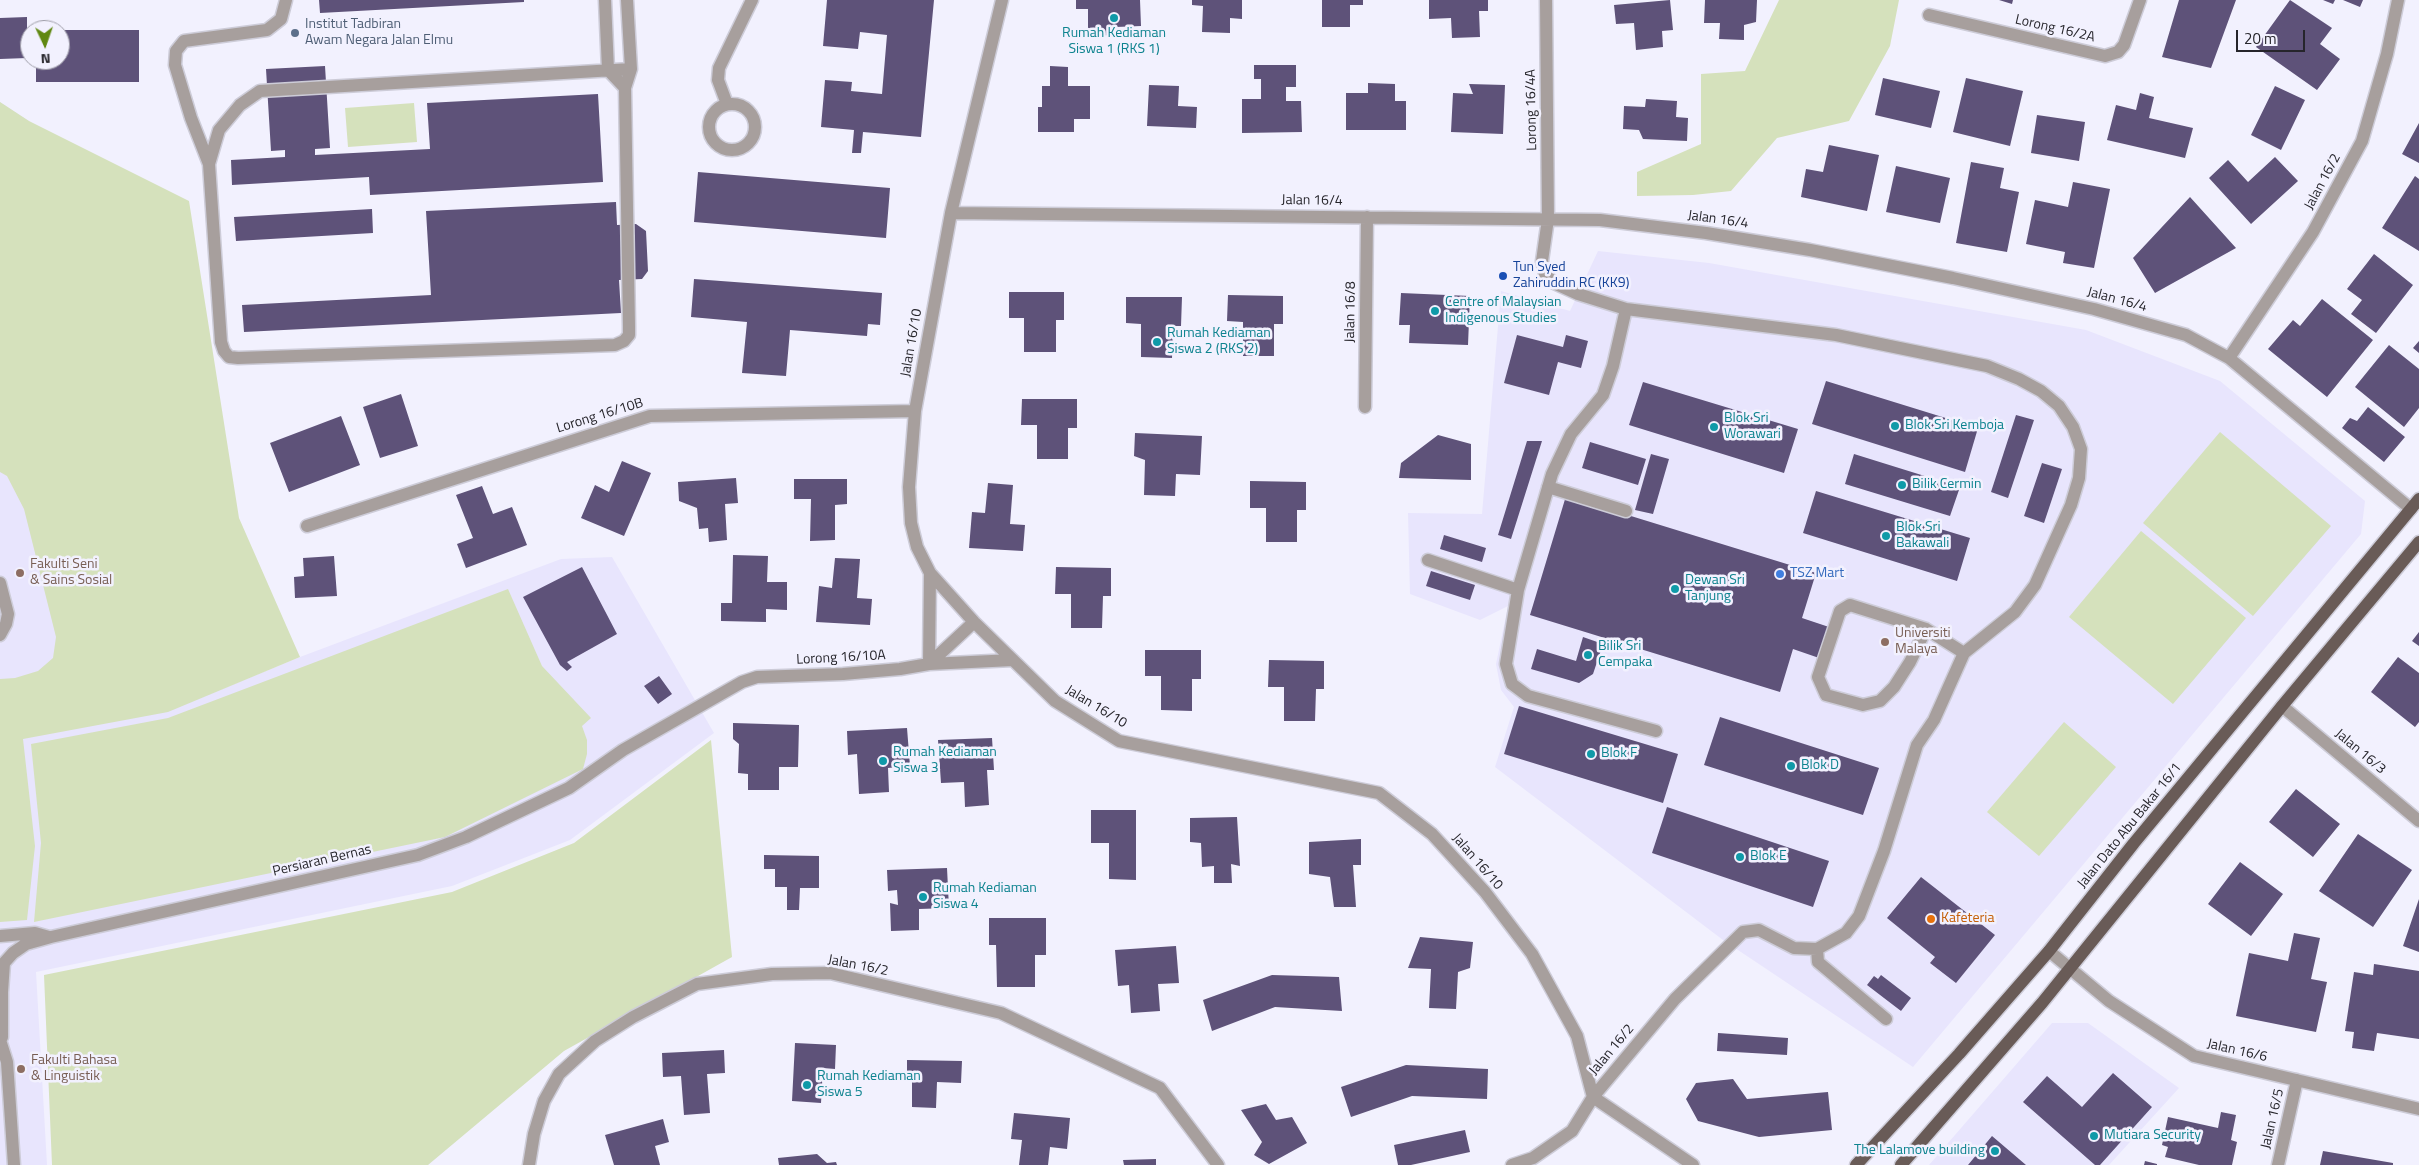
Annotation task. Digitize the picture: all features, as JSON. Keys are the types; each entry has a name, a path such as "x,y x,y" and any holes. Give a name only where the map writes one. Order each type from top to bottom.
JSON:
{"main road":[{"name":"Jalan Dato Abu Bakar 16/1","path":"1856,1165 1959,1054 2048,951 2134,843 2415,504"},
{"path":"1901,1165 2070,969 2282,706 2419,542"}],"street":[{"path":"286,0 281,19 267,30 184,41 176,51 175,64 188,109 209,164 221,342 224,351 229,356 238,358 616,345 624,341 629,335 630,326 626,88 631,69 627,0"},
{"path":"605,0 608,70 626,88"},
{"path":"727,104 718,80 719,68 752,0"},
{"name":"Jalan 16/10","path":"1002,0 952,213 915,411 909,487 911,523 917,546 930,573 974,622 1055,701 1120,740 1379,793 1432,834 1485,892 1532,954 1577,1036 1592,1097"},
{"name":"Lorong 16/4A","path":"1546,0 1548,219 1542,261 1545,274 1554,283 1578,294 1626,308"},
{"name":"Lorong 16/2A","path":"1930,15 2105,56 2118,52 2124,45 2140,0"},
{"name":"Jalan 16/2","path":"2229,358 2313,232 2362,142 2387,54 2398,0"},
{"path":"209,164 219,130 240,105 260,91 631,69"},
{"name":"Jalan 16/4","path":"952,213 1600,220 1706,233 1810,250 1943,276 2094,308 2186,336 2229,358 2415,504"},
{"name":"Jalan 16/8","path":"1364,407 1367,217"},
{"path":"1656,731 1528,696 1512,684 1506,664 1518,590 1548,487 1561,453 1571,434 1603,395 1613,366 1626,308 1836,335 1987,366 2041,391 2059,406 2073,427 2081,449 2080,478 2035,585 2015,612 1964,653 1934,720 1917,745 1884,851 1859,916 1846,933 1817,950 1818,962 1886,1018"},
{"name":"Lorong 16/10B","path":"307,526 650,416 915,411"},
{"path":"1548,487 1626,511"},
{"path":"1428,560 1518,590"},
{"path":"929,664 930,573"},
{"path":"0,583 8,614 6,624 0,635"},
{"path":"1926,629 1910,662 1894,686 1880,701 1863,705 1826,696 1818,677 1840,611 1850,605 1926,629 1964,653"},
{"path":"929,664 974,622"},
{"name":"Lorong 16/10A","path":"699,707 742,682 757,677 890,670 929,664 1013,660"},
{"name":"Jalan 16/3","path":"2282,706 2419,821"},
{"name":"Persiaran Bernas","path":"0,1041 2,1036 1,991 4,963 13,953 26,944 418,855 466,837 569,788 623,750 699,707"},
{"name":"Jalan 16/2","path":"1512,1165 1533,1158 1572,1131 1592,1097 1675,999 1691,986 1729,943 1743,932 1760,930 1794,948 1817,950"},
{"path":"0,936 35,933 51,937"},
{"name":"Jalan 16/6","path":"2048,951 2109,1001 2194,1056 2419,1109"},
{"name":"Jalan 16/2","path":"529,1165 534,1134 544,1101 559,1074 595,1042 633,1017 697,984 772,974 830,973 1001,1013 1160,1088 1218,1165"},
{"path":"0,1041 7,1062 14,1165"},
{"name":"Jalan 16/5","path":"2278,1165 2297,1080"},
{"path":"1592,1097 1693,1165"}],"shaded area":[{"path":"0,102 29,121 168,711 300,657 561,559 612,557 714,733 570,840 452,886 36,972 47,1165 0,1165"},
{"name":"Universiti Malaya","path":"1598,251 1709,263 2086,330 2220,381 2365,501 2361,534 1913,1067 1723,940 1495,767 1514,707 1501,690 1496,664 1508,606 1480,620 1410,594 1408,513 1482,514 1501,291 1570,311"},
{"path":"2052,1023 2088,1023 2179,1088 2109,1165 1929,1165"}],"green space":[{"path":"1779,0 1899,0 1890,46 1849,121 1777,138 1731,191 1693,195 1637,196 1637,172 1701,144 1701,74 1745,71"},
{"path":"0,102 29,121 189,201 239,518 300,657 168,712 23,739 35,846 27,920 0,922 0,679 15,678 38,671 53,658 56,637 24,509 7,476 0,472"},
{"path":"414,103 417,142 348,147 345,108"},
{"path":"2220,432 2331,526 2253,616 2143,523"},
{"path":"2141,531 2246,618 2173,704 2069,617"},
{"path":"508,589 542,666 591,718 582,726 587,740 587,754 583,769 445,837 34,922 41,843 31,744 168,718"},
{"path":"2064,722 2116,767 2039,856 1987,812"},
{"path":"711,740 732,957 564,1051 428,1165 52,1165 44,975 452,892 574,843"}],"building":[{"path":"319,0 524,0 524,2 320,13"},
{"path":"827,0 934,0 921,137 863,132 861,153 852,153 854,130 821,127 825,80 852,82 851,91 882,94 887,35 860,32 858,49 823,46"},
{"name":"Rumah Kediaman Siswa 1 (RKS 1)","path":"1076,0 1140,0 1141,26 1116,27 1116,35 1088,36 1088,9 1076,9"},
{"path":"1192,0 1242,0 1242,19 1230,18 1230,33 1202,32 1203,6 1192,5"},
{"path":"1322,0 1363,0 1363,5 1350,5 1350,27 1322,27"},
{"path":"1429,0 1488,0 1488,11 1479,11 1480,37 1452,38 1451,18 1429,19"},
{"path":"1670,0 1673,30 1662,31 1663,47 1636,50 1634,23 1616,24 1614,5"},
{"path":"1705,0 1757,0 1756,22 1744,25 1744,40 1719,39 1720,23 1704,23"},
{"path":"1999,0 2013,0 2012,4"},
{"path":"2179,0 2236,0 2211,68 2162,57"},
{"path":"2290,0 2332,28 2320,44 2340,59 2317,90 2256,47"},
{"path":"2323,0 2335,0 2333,4"},
{"path":"2343,0 2363,0 2360,7"},
{"path":"27,17 27,20 20,20 20,58 0,59 0,18"},
{"path":"70,30 139,30 139,82 36,82 36,70 70,70"},
{"path":"1254,65 1296,65 1296,87 1286,87 1286,101 1301,101 1302,132 1242,133 1242,99 1261,99 1261,79 1254,79"},
{"path":"325,66 330,148 315,149 315,155 430,149 427,103 598,94 603,182 370,195 369,177 232,185 231,160 285,157 285,150 271,151 266,69"},
{"path":"1050,66 1068,67 1068,86 1090,86 1090,119 1074,119 1074,132 1038,132 1038,107 1042,107 1042,86 1050,86"},
{"path":"1883,78 1940,91 1931,128 1875,115"},
{"path":"1966,78 2023,91 2010,146 1953,132"},
{"path":"1368,83 1395,84 1395,101 1406,101 1406,130 1346,130 1346,93 1368,93"},
{"path":"1469,84 1505,85 1503,134 1451,132 1453,93 1473,94"},
{"path":"1149,85 1179,86 1178,106 1197,107 1196,128 1147,126"},
{"path":"2275,86 2305,100 2281,150 2251,135"},
{"path":"2140,93 2154,97 2149,118 2193,128 2185,158 2107,140 2116,105 2136,110"},
{"path":"1646,99 1677,101 1676,117 1688,118 1687,141 1643,139 1639,130 1623,129 1624,106 1645,107"},
{"path":"2037,115 2085,122 2079,161 2031,153"},
{"path":"2419,123 2419,163 2402,154"},
{"path":"1829,145 1879,155 1867,211 1801,197 1806,169 1823,172"},
{"path":"2275,157 2298,181 2251,224 2209,178 2228,160 2248,182"},
{"path":"1971,162 2004,168 2000,188 2019,192 2007,252 1956,243"},
{"path":"1896,166 1950,178 1940,223 1886,212"},
{"path":"698,172 890,188 886,238 694,222"},
{"path":"2415,176 2419,179 2419,251 2382,228"},
{"path":"2073,182 2110,189 2094,268 2063,263 2065,252 2026,244 2035,200 2068,207"},
{"path":"2190,197 2236,248 2155,293 2133,258"},
{"path":"616,202 617,225 636,224 646,231 648,271 642,279 619,280 621,313 244,332 242,305 431,295 426,211"},
{"path":"372,209 373,233 236,241 234,217"},
{"path":"2374,254 2413,285 2376,333 2351,314 2362,300 2347,289"},
{"path":"694,279 882,293 880,325 868,324 867,336 790,330 786,376 742,373 747,322 691,317"},
{"path":"1009,292 1064,292 1064,320 1056,320 1056,352 1024,352 1024,318 1009,318"},
{"name":"Centre of Malaysian Indigenous Studies","path":"1401,293 1470,296 1468,345 1409,343 1410,325 1399,325"},
{"path":"1228,295 1283,296 1283,324 1274,324 1274,356 1243,356 1243,322 1227,321"},
{"name":"Rumah Kediaman Siswa 2 (RKS 2)","path":"1126,297 1182,297 1181,326 1173,326 1172,358 1141,357 1141,324 1126,323"},
{"path":"2322,299 2373,340 2327,397 2268,349 2293,320 2300,326"},
{"path":"1517,335 1563,347 1566,335 1588,341 1581,368 1558,362 1549,395 1504,383"},
{"path":"2419,341 2419,353 2413,348"},
{"path":"2389,345 2419,369 2419,408 2404,427 2355,387"},
{"name":"Blok Sri Kemboja","path":"1826,381 1978,428 1965,472 1812,424"},
{"name":"Blok Sri Worawari","path":"1643,382 1798,429 1784,473 1629,425"},
{"path":"401,394 418,446 380,458 363,407"},
{"path":"1022,399 1077,399 1077,428 1068,428 1068,459 1037,459 1037,425 1021,425"},
{"path":"2368,407 2405,437 2384,462 2342,428 2350,418 2357,421"},
{"path":"2016,415 2034,420 2008,498 1991,492"},
{"path":"341,416 360,465 289,492 270,443"},
{"path":"1135,433 1202,436 1200,475 1176,474 1175,496 1144,495 1145,460 1134,456"},
{"path":"1438,435 1471,444 1471,480 1399,478 1401,463"},
{"path":"1527,441 1542,441 1511,539 1498,535"},
{"path":"1590,442 1646,459 1638,485 1582,468"},
{"path":"1651,454 1669,459 1653,514 1635,510"},
{"name":"Bilik Cermin","path":"1854,454 1960,487 1950,516 1845,484"},
{"path":"622,461 651,473 624,536 581,518 595,485 609,492"},
{"path":"2042,463 2062,469 2044,523 2024,516"},
{"path":"736,478 738,503 725,504 727,540 709,542 708,528 699,529 697,508 679,501 678,482"},
{"path":"794,479 847,479 847,504 835,505 835,540 810,541 811,499 794,499"},
{"path":"1250,481 1306,482 1306,510 1297,510 1297,542 1266,542 1266,508 1250,508"},
{"path":"988,483 1013,485 1010,524 1025,525 1023,551 969,548 972,512 985,513"},
{"path":"482,486 493,514 512,507 527,545 466,568 457,544 473,538 456,495"},
{"name":"Blok Sri Bakawali","path":"1816,491 1970,538 1957,581 1803,533"},
{"name":"Dewan Sri Tanjung","path":"1566,496 1816,573 1802,618 1832,628 1822,659 1793,649 1780,692 1530,615"},
{"path":"1444,535 1486,548 1482,562 1440,549"},
{"path":"733,555 768,556 767,582 787,582 787,610 766,609 766,622 721,621 721,603 732,603"},
{"path":"334,556 337,596 295,598 294,577 304,576 303,558"},
{"path":"835,558 860,559 857,598 872,599 870,625 816,622 819,586 832,588"},
{"path":"582,567 617,634 567,662 572,667 567,671 560,665 523,597"},
{"path":"1056,567 1111,568 1111,596 1103,596 1102,628 1071,628 1071,594 1055,594"},
{"path":"1431,571 1475,585 1470,600 1426,586"},
{"path":"2419,632 2419,646 2412,641"},
{"name":"Bilik Sri Cempaka","path":"1583,637 1603,644 1593,674 1579,683 1531,669 1537,649 1576,661"},
{"path":"1145,650 1201,650 1201,679 1192,679 1192,711 1161,710 1161,676 1145,676"},
{"path":"2398,657 2419,673 2419,722 2415,727 2371,692"},
{"path":"1269,660 1324,661 1324,689 1316,689 1315,721 1284,721 1284,687 1268,687"},
{"path":"659,676 672,694 658,704 644,686"},
{"name":"Blok F","path":"1519,706 1678,754 1663,803 1504,754"},
{"name":"Blok D","path":"1720,717 1879,768 1863,815 1704,765"},
{"path":"733,723 799,725 798,767 779,767 779,790 748,790 748,774 738,773 739,744 733,739"},
{"name":"Rumah Kediaman Siswa 3","path":"907,728 910,766 888,768 889,792 859,794 857,754 848,755 847,731"},
{"path":"992,738 994,770 987,770 989,805 965,807 964,782 941,783 938,740"},
{"path":"2296,789 2340,824 2313,857 2269,822"},
{"name":"Blok E","path":"1667,807 1829,861 1813,907 1652,853"},
{"path":"1091,810 1136,810 1136,880 1109,879 1109,843 1091,843"},
{"path":"1237,817 1240,866 1231,864 1232,883 1214,883 1214,866 1202,867 1201,843 1190,842 1190,818"},
{"path":"2358,834 2412,870 2373,927 2319,891"},
{"path":"1361,839 1361,865 1353,865 1356,907 1334,907 1330,877 1309,874 1309,842"},
{"path":"764,855 819,856 819,888 800,888 799,910 787,910 787,887 775,887 775,869 764,869"},
{"path":"2240,862 2283,894 2251,936 2208,904"},
{"name":"Rumah Kediaman Siswa 4","path":"947,868 949,908 919,909 919,930 891,931 890,903 898,905 897,890 888,891 887,870"},
{"name":"Kafeteria","path":"1921,877 1995,935 1956,983 1930,963 1935,957 1887,918"},
{"path":"2419,899 2419,952 2403,946"},
{"path":"989,918 1046,918 1046,955 1035,955 1035,987 997,987 996,945 989,945"},
{"path":"2294,933 2320,938 2311,979 2327,982 2316,1032 2236,1016 2249,953 2288,961"},
{"path":"1420,937 1473,942 1470,968 1458,972 1456,1009 1429,1008 1431,969 1408,968"},
{"path":"1176,946 1179,983 1158,984 1160,1011 1131,1013 1129,985 1118,986 1115,950"},
{"path":"2374,964 2419,971 2419,1039 2377,1033 2374,1051 2352,1048 2354,1032 2345,1031 2354,972 2373,975"},
{"path":"1272,975 1339,977 1342,1011 1275,1007 1212,1031 1203,1000"},
{"path":"1881,975 1911,998 1901,1011 1867,985 1874,976 1878,979"},
{"path":"1718,1033 1788,1038 1787,1055 1717,1051"},
{"name":"Rumah Kediaman Siswa 5","path":"795,1043 836,1045 835,1069 823,1068 821,1103 792,1101"},
{"path":"724,1050 725,1073 707,1074 710,1113 684,1115 681,1076 663,1077 662,1053"},
{"path":"907,1060 962,1061 961,1083 937,1082 936,1108 912,1107 912,1081 907,1081"},
{"path":"1406,1065 1488,1069 1487,1099 1412,1096 1351,1117 1341,1087"},
{"name":"Mutiara Security","path":"2113,1073 2152,1107 2100,1165 2095,1165 2023,1102 2047,1076 2082,1107"},
{"path":"1733,1079 1747,1099 1828,1092 1832,1130 1759,1137 1698,1121 1686,1099 1696,1083"},
{"path":"1266,1104 1276,1120 1292,1117 1307,1143 1269,1164 1254,1155 1262,1142 1241,1110"},
{"path":"2221,1112 2236,1115 2231,1140 2237,1142 2232,1165 2199,1165 2165,1157 2168,1147 2162,1145 2168,1117 2218,1128"},
{"path":"1014,1113 1070,1118 1067,1149 1050,1147 1048,1165 1019,1165 1022,1140 1011,1139"},
{"path":"663,1119 669,1142 655,1146 660,1165 614,1165 605,1135"},
{"path":"1465,1130 1470,1152 1411,1165 1398,1165 1394,1145"},
{"name":"The Lalamove building","path":"1992,1136 2026,1165 1968,1165"},
{"path":"2323,1151 2393,1163 2393,1165 2320,1165"},
{"path":"817,1154 827,1163 836,1162 837,1165 779,1165 778,1158"},
{"path":"1156,1159 1156,1165 1124,1165 1123,1160"},
{"path":"2145,1161 2157,1164 2157,1165 2144,1165"}],"place":[{"name":"Rumah Kediaman Siswa 1 (RKS 1)","path":"1114,18"},
{"name":"Institut Tadbiran Awam Negara Jalan Elmu","path":"295,33"},
{"name":"Tun Syed Zahiruddin RC (KK9)","path":"1503,276"},
{"name":"Centre of Malaysian Indigenous Studies","path":"1435,311"},
{"name":"Rumah Kediaman Siswa 2 (RKS 2)","path":"1157,342"},
{"name":"Blok Sri Kemboja","path":"1895,426"},
{"name":"Blok Sri Worawari","path":"1714,427"},
{"name":"Bilik Cermin","path":"1902,485"},
{"name":"Blok Sri Bakawali","path":"1886,536"},
{"name":"Fakulti Seni & Sains Sosial","path":"20,573"},
{"name":"TSZ Mart","path":"1780,574"},
{"name":"Dewan Sri Tanjung","path":"1675,589"},
{"name":"Universiti Malaya","path":"1885,642"},
{"name":"Bilik Sri Cempaka","path":"1588,655"},
{"name":"Blok F","path":"1591,754"},
{"name":"Rumah Kediaman Siswa 3","path":"883,761"},
{"name":"Blok D","path":"1791,766"},
{"name":"Blok E","path":"1740,857"},
{"name":"Rumah Kediaman Siswa 4","path":"923,897"},
{"name":"Kafeteria","path":"1931,919"},
{"name":"Fakulti Bahasa & Linguistik","path":"21,1069"},
{"name":"Rumah Kediaman Siswa 5","path":"807,1085"},
{"name":"Mutiara Security","path":"2094,1136"},
{"name":"The Lalamove building","path":"1995,1151"}]}
